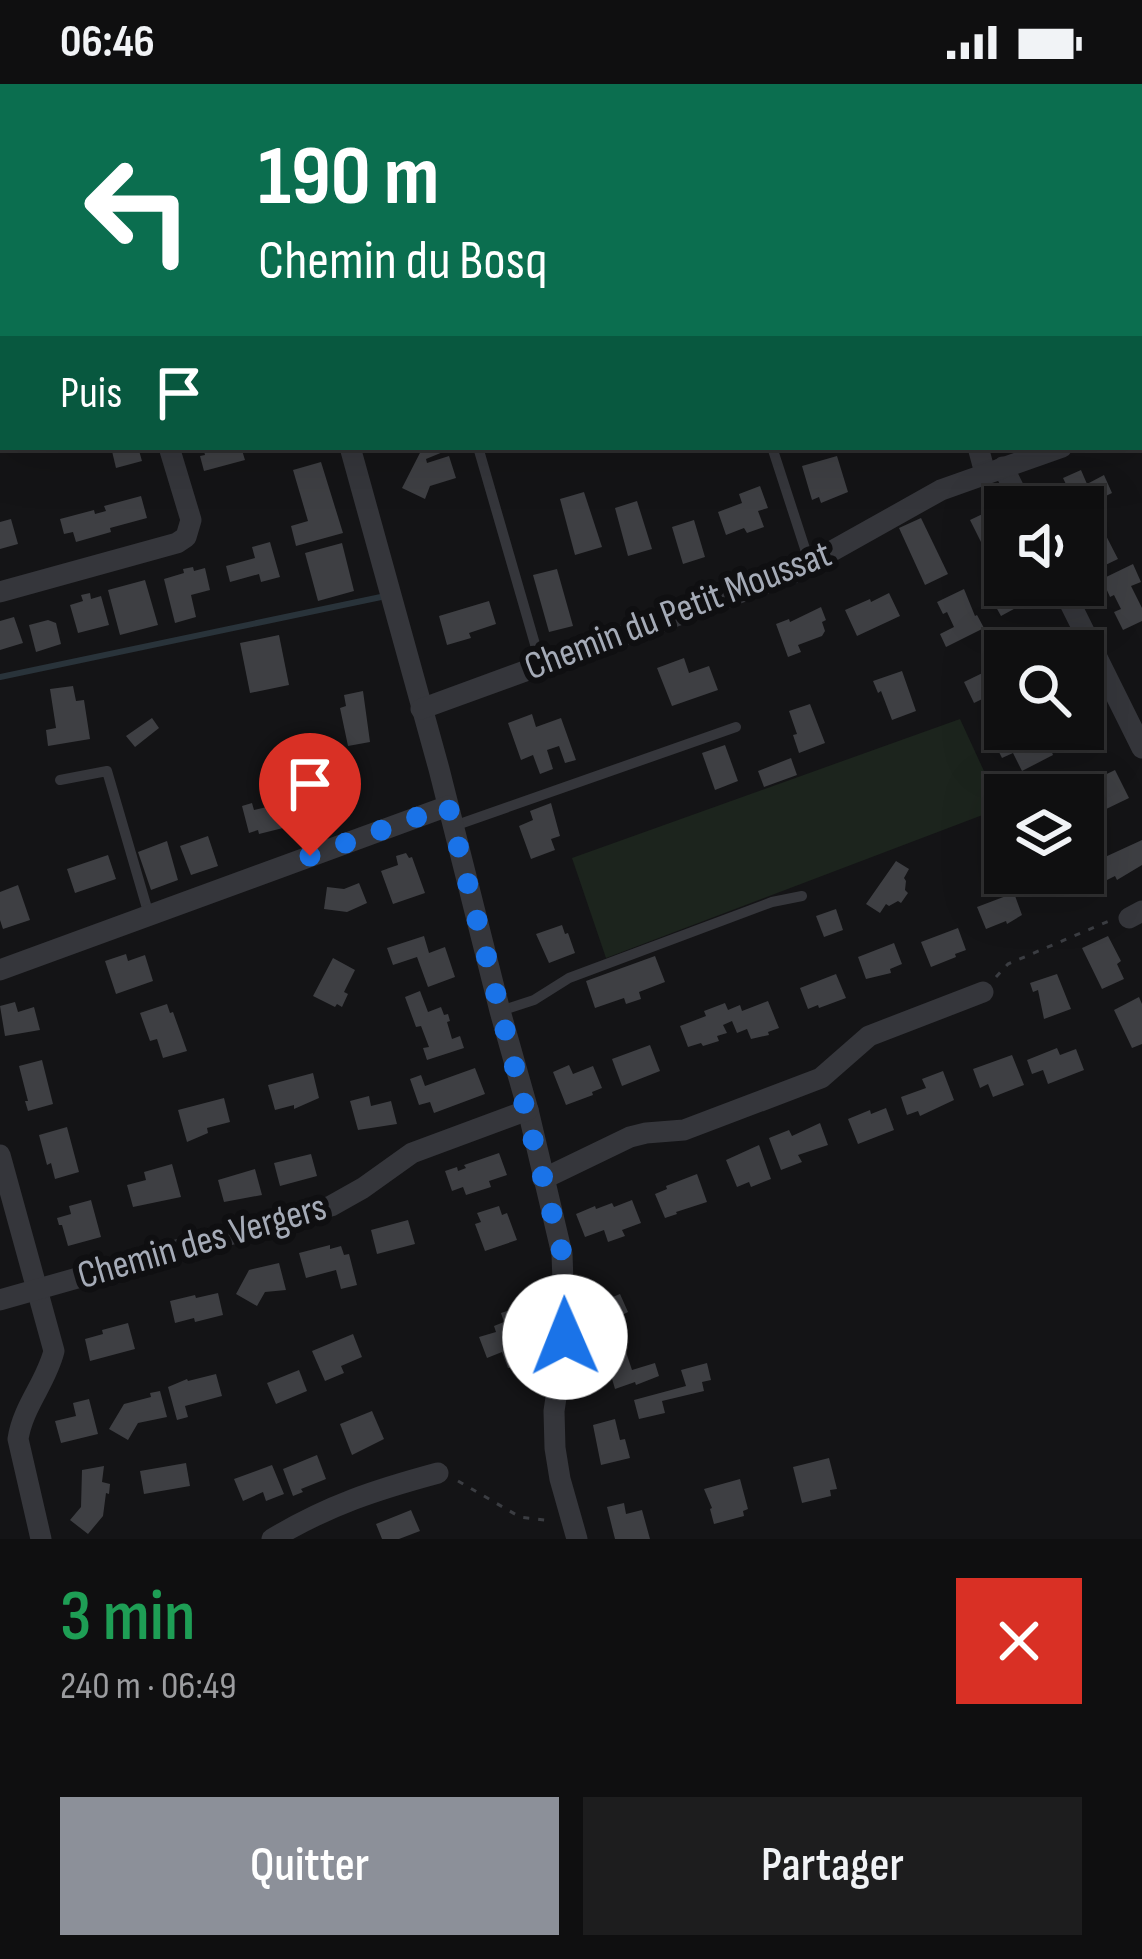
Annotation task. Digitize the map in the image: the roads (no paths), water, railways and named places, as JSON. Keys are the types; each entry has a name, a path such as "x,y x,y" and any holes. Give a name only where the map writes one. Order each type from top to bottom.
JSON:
{"street":[{"path":"0,592 186,537 191,520 171,450"},
{"path":"351,450 451,816 562,1253 565,1337 554,1428 560,1480 574,1530"},
{"path":"980,450 1007,486"},
{"name":"Chemin du Petit Moussat","path":"421,709 811,565 909,506 1053,450"},
{"path":"1071,606 1142,748"},
{"path":"0,970 149,915 451,816"},
{"path":"543,1179 630,1138 684,1130 821,1078 869,1036 982,992"},
{"name":"Chemin des Vergers","path":"0,1300 331,1206 412,1153 528,1110"},
{"path":"0,1155 54,1352 20,1423 18,1439 41,1539"},
{"path":"272,1539 364,1493 438,1473"}],"lane":[{"path":"479,450 542,665"},
{"path":"773,450 811,565"},
{"path":"451,816 736,727"},
{"path":"60,780 107,771 149,915"},
{"path":"500,1011 534,1000 569,978 772,902 802,896"}],"waterway":[{"path":"0,677 381,597"}]}
